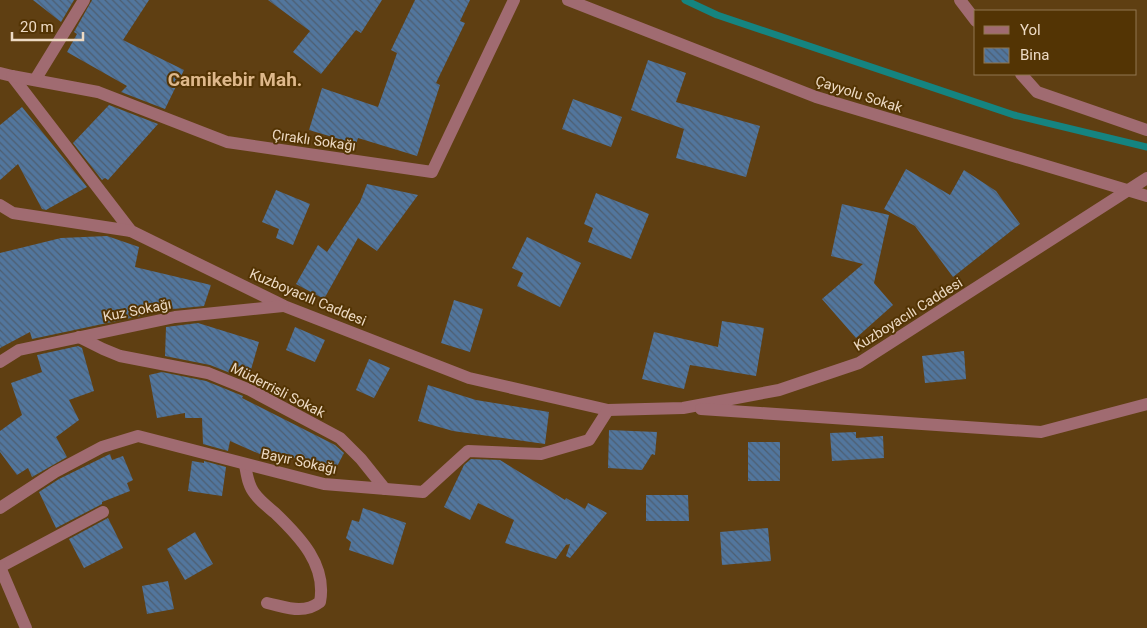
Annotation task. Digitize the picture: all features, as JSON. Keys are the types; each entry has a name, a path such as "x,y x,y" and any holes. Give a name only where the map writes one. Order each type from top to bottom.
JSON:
{"street":[{"path":"35,80 84,0"},
{"name":"Çıraklı Sokağı","path":"6,74 98,92 227,142 432,172 514,0"},
{"name":"Çayyolu Sokak","path":"568,0 816,97 1128,192 1147,196"},
{"path":"960,0 974,18"},
{"name":"Kuzboyacılı Caddesi","path":"6,74 131,231 284,306 469,378 608,410 683,408 1042,432 1147,404"},
{"path":"1022,75 1037,92 1147,130"},
{"name":"Kuzboyacılı Caddesi","path":"683,408 780,390 859,363 1128,192 1147,178"},
{"path":"0,205 13,213 131,231"},
{"name":"Kuz Sokağı","path":"0,362 18,350 175,317 284,306"},
{"name":"Müderrisli Sokak","path":"79,337 120,356 208,373 250,390 340,438 361,459 385,489"},
{"name":"Bayır Sokağı","path":"0,508 55,472 102,446 138,436 324,484 423,492 468,451 541,454 589,440 608,410"},
{"path":"245,465 249,486 291,529 308,550 321,576 320,602 311,609 300,610 267,603"},
{"path":"26,628 0,567 103,512"}],"building":[{"path":"33,0 74,0 61,22"},
{"path":"92,0 149,0 123,40 184,70 165,109 121,92 127,86 67,52 77,34 74,32"},
{"path":"268,0 382,0 361,33 356,30 321,74 293,52 310,31"},
{"path":"415,0 470,0 460,21 465,23 436,83 440,85 417,156 358,138 356,144 309,130 322,88 378,107 397,53 391,50"},
{"path":"648,60 686,73 676,102 760,126 746,177 676,158 684,129 631,110"},
{"path":"573,99 622,117 611,147 562,129"},
{"path":"109,105 158,124 108,180 105,178 102,180 73,143"},
{"path":"22,107 87,187 46,210 42,209 18,164 0,180 0,125"},
{"path":"906,169 950,195 964,170 996,191 1020,224 953,277 915,226 884,209"},
{"path":"367,184 418,195 377,251 358,238 324,299 296,284 318,245 327,252 360,202"},
{"path":"276,190 310,204 293,245 276,238 279,229 262,222"},
{"path":"596,193 649,214 631,259 588,242 593,228 584,224"},
{"path":"842,204 889,215 874,283 893,305 856,338 822,299 863,264 831,256"},
{"path":"107,236 139,247 135,267 211,285 204,306 173,309 32,339 30,332 0,348 0,253 61,238"},
{"path":"527,237 581,263 560,307 517,286 523,273 512,268"},
{"path":"454,300 483,309 470,352 441,343"},
{"path":"722,321 764,328 756,376 690,365 684,389 642,379 654,332 718,347"},
{"path":"198,323 259,342 248,380 210,365 165,356 166,327"},
{"path":"295,327 325,340 315,362 286,350"},
{"path":"78,346 82,348 94,391 69,400 79,420 56,437 67,457 32,477 28,468 17,475 0,452 0,431 22,415 11,383 42,372 37,355"},
{"path":"964,351 966,379 925,383 922,356"},
{"path":"369,359 390,368 374,398 356,390"},
{"path":"162,372 206,381 243,396 242,398 335,445 344,453 332,476 284,453 280,463 230,441 228,451 203,444 202,418 185,418 185,413 157,418 149,375"},
{"path":"428,385 476,400 549,412 545,444 453,431 418,421"},
{"path":"609,430 657,432 655,455 652,454 642,470 608,468"},
{"path":"856,432 856,438 883,436 884,458 832,461 830,433"},
{"path":"748,442 780,442 780,481 748,481"},
{"path":"110,454 112,460 123,456 133,480 127,483 130,491 102,502 102,504 56,528 39,492 59,479"},
{"path":"471,459 500,460 565,500 566,498 585,509 588,503 607,513 570,558 566,556 570,544 566,545 556,559 505,543 514,520 478,503 470,520 444,507 464,465"},
{"path":"192,461 204,463 204,461 226,467 222,496 188,491"},
{"path":"646,495 688,495 689,521 646,521"},
{"path":"363,508 406,523 393,565 349,550 351,542 346,538 352,520 359,522"},
{"path":"108,518 123,548 84,568 69,539"},
{"path":"768,528 771,561 722,565 720,532"},
{"path":"195,532 213,564 185,580 167,549"},
{"path":"168,581 174,609 147,614 142,586"}],"waterway":[{"path":"685,0 717,15 1014,115 1147,147"}],"district":[{"name":"Camikebir Mah.","path":"235,79"}]}
